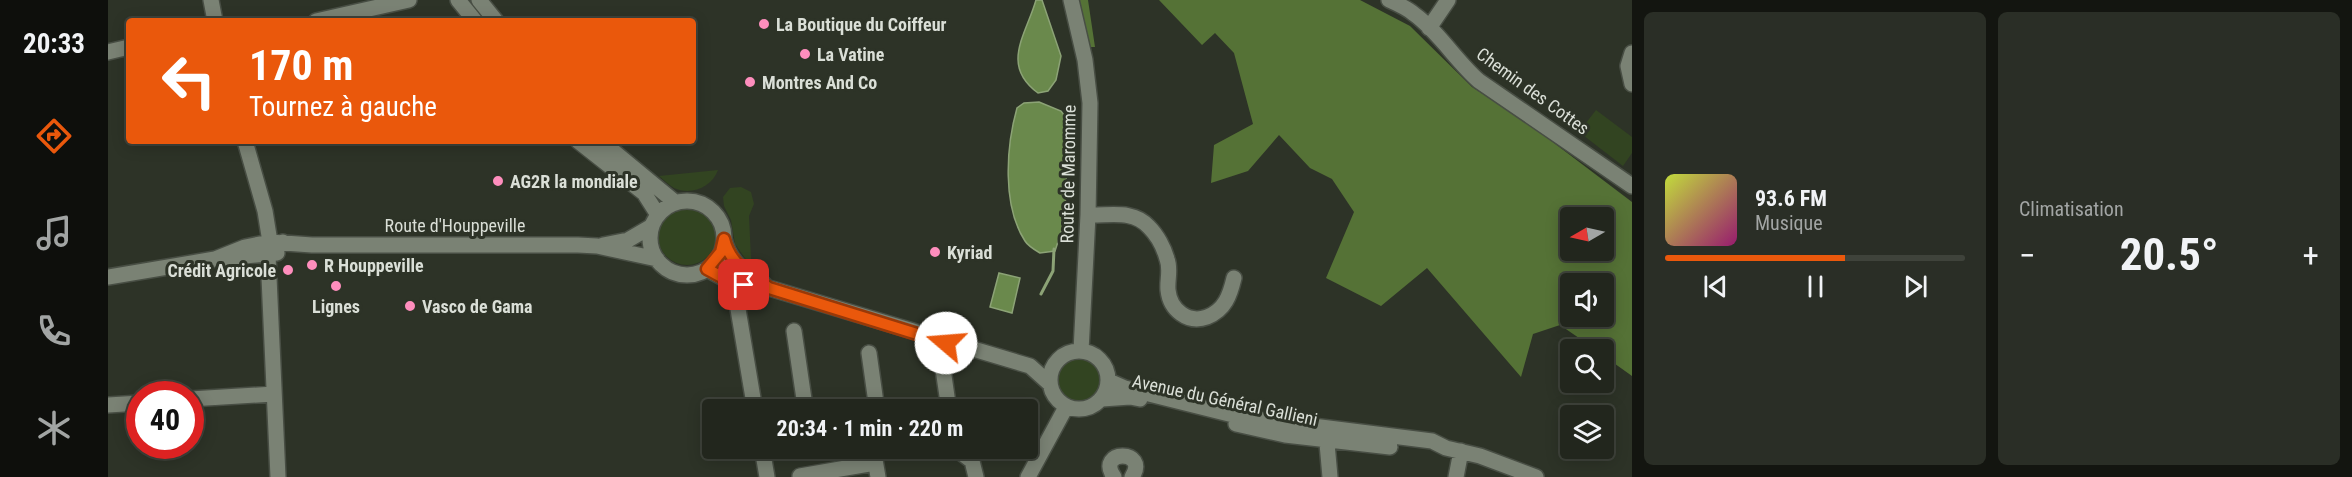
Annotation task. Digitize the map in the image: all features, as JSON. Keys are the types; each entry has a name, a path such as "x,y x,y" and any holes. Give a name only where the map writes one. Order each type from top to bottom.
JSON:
{"street":[{"path":"211,0 214,18"},
{"path":"329,18 409,0"},
{"path":"458,0 473,18"},
{"path":"479,0 494,18"},
{"name":"Route de Maromme","path":"1071,0 1088,80 1088,215 1081,351"},
{"name":"Chemin des Cottes","path":"1389,0 1415,14 1464,68 1479,81 1632,186"},
{"path":"1429,28 1448,0"},
{"path":"108,52 126,48"},
{"path":"1632,53 1628,66 1632,84"},
{"path":"246,144 274,247 274,394 278,477"},
{"path":"582,144 644,193 655,221"},
{"path":"605,144 676,203"},
{"path":"724,239 721,252 707,269 692,275 672,272 657,260 651,245 655,221 666,208 676,203 692,202 707,208 720,223 724,239 726,247 736,264 748,275 769,288"},
{"path":"1088,215 1130,215 1139,218 1149,226 1167,259 1168,293 1178,312 1185,316 1203,318 1212,315 1230,295 1234,278"},
{"name":"Route d'Houppeville","path":"630,247 655,221"},
{"name":"Route d'Houppeville","path":"108,277 274,247 312,245 630,247 657,260"},
{"path":"707,269 729,281 769,288 1030,366 1050,384"},
{"path":"738,309 753,399"},
{"path":"794,331 805,399"},
{"path":"1081,351 1098,357 1107,372 1109,381 1102,399 1089,408 1073,409 1066,407 1055,397 1050,384 1051,372 1056,362 1067,353 1081,351"},
{"path":"869,353 875,399"},
{"path":"1030,366 1056,362"},
{"path":"943,369 947,399"},
{"name":"Avenue du Général Gallieni","path":"1109,381 1125,388 1286,429 1430,450 1454,450 1536,477"},
{"path":"204,398 274,394"},
{"name":"Avenue du Général Gallieni","path":"1102,399 1130,397 1256,430 1286,429"},
{"path":"108,405 126,404"},
{"path":"1028,477 1066,407"},
{"path":"1326,435 1330,477"},
{"path":"1454,450 1456,477"},
{"path":"1114,477 1110,471 1110,464 1115,457 1123,455 1130,457 1135,463 1132,477"},
{"path":"764,459 767,477"},
{"path":"969,459 976,477"},
{"path":"809,476 875,463"}],"shaded area":[{"path":"1036,0 1042,0 1061,56 1056,80 1048,91 1038,93 1020,72 1018,60 1022,37"},
{"path":"1079,0 1088,0 1095,47 1089,47"},
{"path":"1159,0 1360,0 1410,26 1472,87 1521,118 1632,202 1632,376 1614,363 1614,339 1580,339 1563,327 1614,327 1614,273 1560,273 1560,325 1533,334 1521,377 1427,268 1381,306 1326,278 1354,212 1332,179 1310,168 1279,135 1248,171 1211,183 1214,145 1253,124 1234,53 1215,33 1202,45"},
{"path":"1039,102 1061,111 1068,120 1065,220 1055,251 1040,253 1026,243 1018,227 1012,211 1008,176 1010,140 1017,108 1024,103"},
{"path":"1596,110 1632,137 1632,153 1623,166 1579,132"},
{"path":"718,170 706,185 687,191 674,188 659,176"},
{"path":"741,187 751,192 754,204 749,216 751,259 747,261 735,244 731,220 724,206 723,197 730,188"},
{"path":"681,207 693,207 708,215 716,230 716,242 708,257 693,265 681,265 666,257 658,242 658,230 666,215"},
{"path":"999,273 1020,278 1012,313 990,307"},
{"path":"1079,359 1095,365 1101,381 1095,397 1079,403 1063,397 1057,381 1063,365"}],"waterway":[{"path":"1041,294 1053,271 1054,249"}],"place":[{"name":"La Boutique du Coiffeur","path":"764,24"},
{"name":"La Vatine","path":"805,54"},
{"name":"Montres And Co","path":"750,82"},
{"name":"AG2R la mondiale","path":"498,181"},
{"name":"Kyriad","path":"935,252"},
{"name":"R Houppeville","path":"312,265"},
{"name":"Crédit Agricole","path":"288,270"},
{"name":"Lignes","path":"336,286"},
{"name":"Vasco de Gama","path":"410,306"}],"route":[{"path":"744,285 729,281 707,269 721,252 724,239 736,264 748,275 769,288 946,343"}]}
